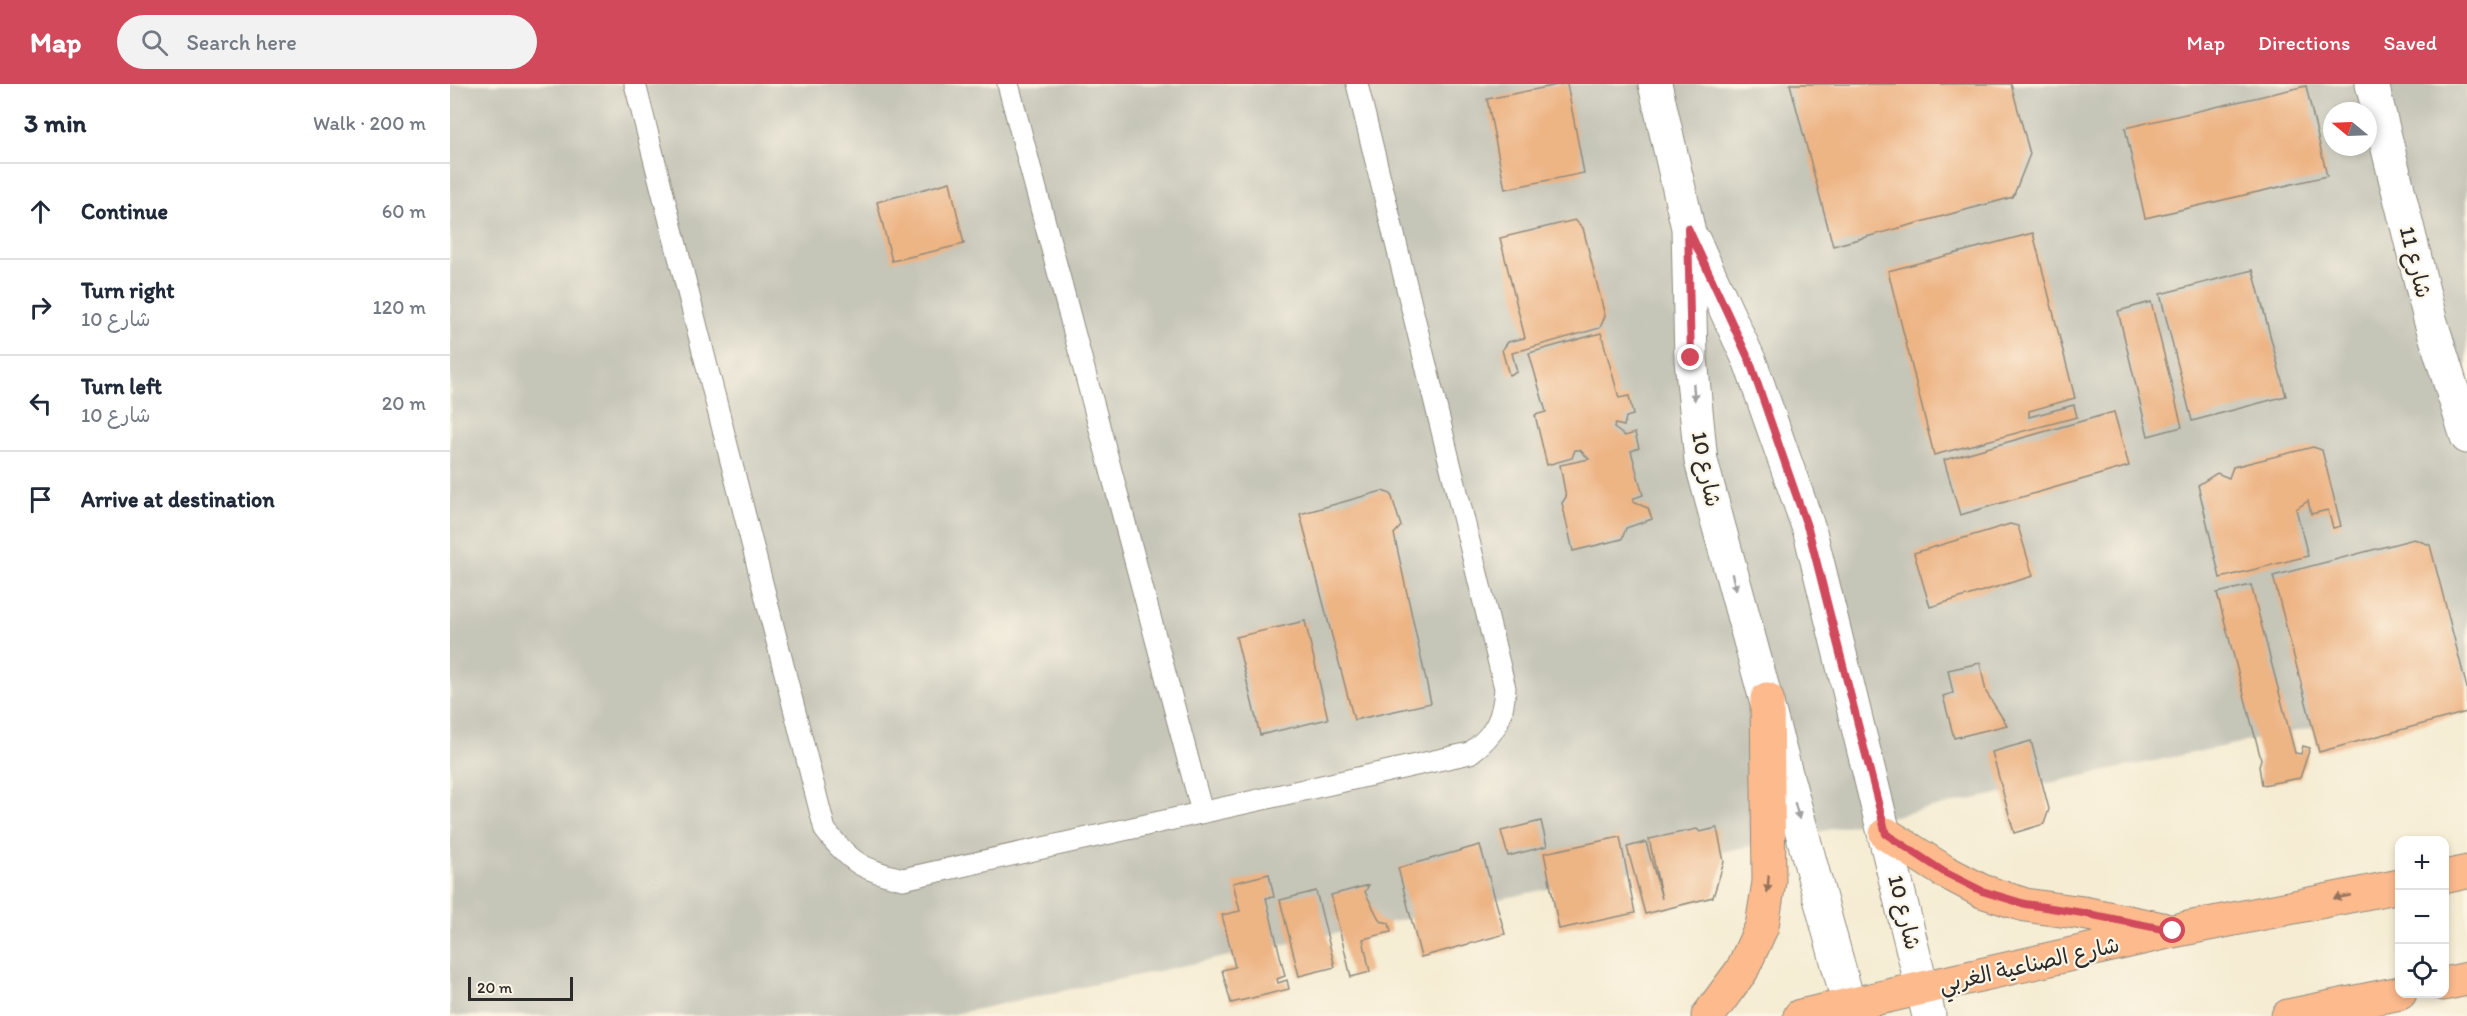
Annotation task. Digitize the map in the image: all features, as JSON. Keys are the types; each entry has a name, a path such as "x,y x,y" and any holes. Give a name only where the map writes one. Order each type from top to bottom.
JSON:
{"main road":[{"path":"1708,1016 1742,970 1762,926 1769,882 1767,699"},
{"path":"1886,834 1944,872 1982,891 2025,904 2173,931"},
{"path":"2449,876 2467,872"},
{"name":"شارع الصناعية الغربي","path":"1800,1016 1926,1002 2173,931 2395,887"},
{"path":"2449,983 2467,979"},
{"path":"2288,1016 2395,994"}],"street":[{"name":"شارع 10","path":"1655,84 1688,228 1691,358 1701,461 1851,1010"},
{"name":"شارع 11","path":"2372,84 2430,319 2467,437"},
{"name":"شارع 10","path":"1688,228 1750,362 1809,532 1926,1002"}],"lane":[{"path":"635,84 825,830 845,855 871,872 903,879 1470,753 1485,741 1497,726 1504,708 1505,688 1357,84"},
{"path":"1008,84 1202,812"}],"shaded area":[{"path":"450,84 2467,84 2467,695 945,1016 450,1016"}],"building":[{"path":"1567,84 1584,173 1505,189 1487,99"},
{"path":"1790,84 2011,84 2030,154 2013,197 1833,246"},
{"path":"2306,86 2327,176 2145,218 2125,128"},
{"path":"950,182 964,244 892,261 877,202"},
{"path":"1575,220 1583,228 1605,316 1600,328 1512,353 1517,372 1509,375 1502,350 1508,342 1525,338 1500,238"},
{"path":"2033,233 2075,398 2029,411 2029,417 2074,405 2077,417 1934,455 1888,271"},
{"path":"2253,270 2286,396 2192,421 2160,294"},
{"path":"2151,302 2182,427 2148,436 2118,311"},
{"path":"1601,333 1619,398 1629,396 1633,415 1626,417 1624,426 1615,424 1614,428 1625,436 1635,433 1639,448 1631,451 1643,495 1634,498 1633,502 1648,508 1652,519 1626,528 1622,539 1573,551 1562,503 1566,497 1560,465 1589,459 1580,450 1575,450 1572,458 1547,465 1535,415 1546,412 1529,353"},
{"path":"2114,412 2129,466 1960,515 1944,460"},
{"path":"2313,447 2322,450 2341,526 2333,528 2328,510 2311,514 2308,501 2296,509 2308,556 2220,578 2198,485 2217,473 2229,478 2233,467"},
{"path":"1382,491 1391,494 1401,526 1394,534 1431,703 1354,720 1300,514"},
{"path":"2010,524 2018,526 2033,576 1930,607 1914,553"},
{"path":"2414,539 2430,545 2467,688 2467,712 2319,752 2273,576"},
{"path":"2251,585 2295,753 2301,754 2303,746 2310,748 2300,778 2262,785 2259,766 2261,759 2217,593"},
{"path":"1305,621 1328,719 1260,735 1236,637"},
{"path":"1980,663 1986,692 2007,725 1954,738 1943,696 1953,693 1948,670"},
{"path":"2031,741 2049,809 2044,824 2014,833 1992,752"},
{"path":"1541,821 1547,846 1508,856 1501,831"},
{"path":"1717,828 1724,862 1713,897 1645,914 1627,847 1646,842 1662,899 1649,839 1697,829 1700,832"},
{"path":"1620,837 1635,913 1559,929 1544,853"},
{"path":"1480,845 1505,934 1421,957 1398,868"},
{"path":"1269,874 1274,897 1266,898 1285,976 1277,979 1278,983 1287,980 1289,989 1231,1003 1222,970 1235,967 1222,915 1240,911 1233,883"},
{"path":"1369,885 1365,892 1380,921 1389,923 1391,932 1363,939 1370,972 1351,977 1331,895"},
{"path":"1316,891 1335,967 1299,976 1280,900"}],"route":[{"path":"1691,358 1688,228 1750,362 1809,532 1886,834 1944,872 1982,891 2025,904 2173,931"}]}
